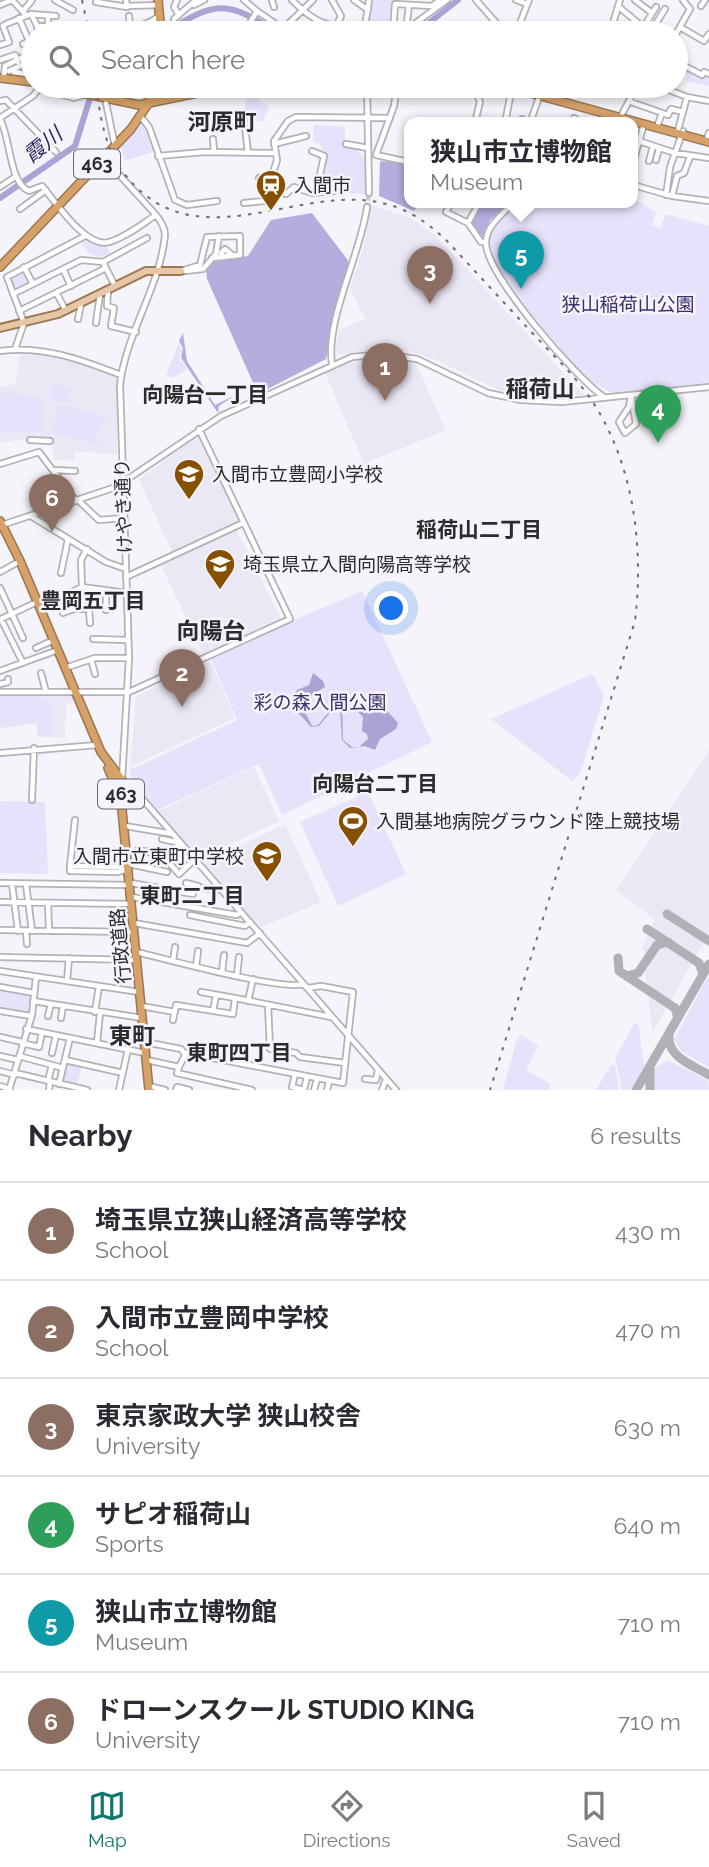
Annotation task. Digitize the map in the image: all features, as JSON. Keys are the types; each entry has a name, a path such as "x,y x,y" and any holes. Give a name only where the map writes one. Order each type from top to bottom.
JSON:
{"highway":[{"path":"158,3 160,21"},
{"path":"4,74 21,78"},
{"path":"103,98 149,102 170,98"},
{"path":"149,102 151,98"},
{"path":"149,102 164,98"},
{"path":"562,98 617,117"},
{"name":"463","path":"0,267 115,146 141,117 149,102"},
{"path":"638,121 681,132"},
{"path":"638,122 708,138"},
{"name":"行政道路","path":"1,523 20,561 121,800"},
{"name":"行政道路","path":"99,748 122,780 121,800 130,867 149,1088"}],"main road":[{"path":"0,328 66,311 143,272 181,271"}],"street":[{"path":"27,14 32,0"},
{"path":"48,21 55,0 73,10"},
{"path":"126,0 127,6 158,3"},
{"path":"177,0 174,7 177,17 195,2 204,0"},
{"path":"237,0 245,1 271,21"},
{"path":"272,0 274,7"},
{"path":"292,0 317,21"},
{"path":"292,21 313,0"},
{"path":"332,0 341,16 338,21"},
{"path":"354,0 368,10"},
{"path":"366,21 369,0"},
{"path":"394,21 395,4 432,6 440,0"},
{"path":"418,21 447,0"},
{"path":"476,1 484,0"},
{"path":"516,0 528,2 519,21"},
{"path":"614,21 620,0"},
{"path":"635,0 652,13"},
{"path":"682,0 690,9 683,21"},
{"path":"701,6 705,0"},
{"path":"0,5 12,1 32,21"},
{"path":"476,1 494,21"},
{"path":"96,2 127,7"},
{"path":"407,21 409,5"},
{"path":"647,21 656,7"},
{"path":"619,8 635,21"},
{"path":"658,21 665,9"},
{"path":"250,21 256,11"},
{"path":"0,46 9,42 1,26 27,14 56,16"},
{"path":"129,16 130,21"},
{"path":"153,21 160,16"},
{"path":"19,18 21,23"},
{"path":"688,32 704,41 709,34"},
{"path":"0,60 15,55 18,62"},
{"path":"4,74 5,66 21,60"},
{"path":"4,74 21,66"},
{"path":"688,70 702,75 704,72 709,74"},
{"path":"688,97 709,101"},
{"path":"23,98 0,119 9,141 16,178 25,190 29,191 40,185 85,236 95,242 108,243 156,215 103,157"},
{"path":"366,98 369,193"},
{"path":"394,98 376,155 404,161"},
{"path":"476,117 478,98"},
{"path":"506,117 510,98"},
{"path":"532,117 539,98"},
{"path":"621,117 632,98"},
{"path":"669,195 687,98"},
{"path":"0,101 6,100 56,152"},
{"path":"109,100 115,146"},
{"path":"631,102 668,115 671,109 683,112"},
{"path":"658,124 662,113"},
{"path":"141,117 149,127 175,200 187,205 217,201"},
{"path":"243,204 264,201 267,183 273,174 274,144 284,126 296,117 390,118"},
{"path":"244,118 247,153"},
{"path":"638,136 644,124"},
{"path":"274,144 306,136"},
{"path":"213,139 214,152"},
{"path":"638,141 691,157 694,155 709,158"},
{"path":"346,145 368,148"},
{"path":"649,161 653,146"},
{"path":"656,160 659,149"},
{"path":"312,151 324,156 316,193"},
{"path":"158,156 214,152 275,153"},
{"path":"669,195 691,157"},
{"path":"0,187 16,178"},
{"path":"259,178 286,194 294,187 316,193 334,191"},
{"path":"638,186 669,195 709,201"},
{"path":"20,209 46,190"},
{"path":"332,364 337,318 361,244 367,207"},
{"path":"448,208 446,212 468,223 481,242 486,242"},
{"path":"468,223 476,208"},
{"path":"507,208 494,222 486,242 491,261 507,290 582,378 605,397"},
{"name":"けやき通り","path":"122,780 129,658 121,376 157,270 164,228 156,215"},
{"path":"147,220 157,221 163,239"},
{"path":"181,271 198,271 216,253 216,242 220,235"},
{"path":"15,349 23,323 7,277 85,236"},
{"path":"211,236 216,242"},
{"path":"181,271 200,265 204,256 204,240 211,236 241,237 242,253 233,257 212,258"},
{"path":"13,293 86,259 103,262 147,238"},
{"path":"103,262 112,288 107,306 114,308 111,326 136,332"},
{"path":"24,267 33,284"},
{"path":"19,311 106,268"},
{"path":"63,270 71,286"},
{"path":"57,294 66,311"},
{"path":"96,323 100,294"},
{"path":"78,319 81,304"},
{"path":"0,351 15,349 72,356 121,376"},
{"path":"1,523 30,516 123,484 199,429 239,407 332,364 365,355 407,356 438,367 497,396 551,402 709,387"},
{"path":"631,395 636,424 625,433 619,422 629,407 631,395"},
{"path":"0,688 46,692 128,692 290,619 199,429"},
{"path":"50,440 30,440 77,500 99,520 124,519"},
{"path":"0,464 40,454"},
{"path":"53,470 75,471"},
{"path":"30,516 87,550 126,569"},
{"path":"126,577 243,523"},
{"path":"61,573 68,539"},
{"path":"82,587 80,560 87,550"},
{"path":"0,572 20,561"},
{"path":"23,663 1,619 82,587 127,593"},
{"path":"0,588 23,638"},
{"path":"89,588 90,622"},
{"path":"106,590 106,610"},
{"path":"72,591 74,609"},
{"path":"63,613 74,609 89,609"},
{"path":"93,639 128,640"},
{"path":"36,648 54,640"},
{"path":"0,671 58,650"},
{"path":"65,668 91,659 129,658"},
{"path":"91,659 95,674"},
{"path":"41,673 46,692"},
{"path":"0,688 8,682 8,678"},
{"path":"0,753 34,748 99,748"},
{"path":"32,800 34,748"},
{"path":"122,780 221,888 396,1090"},
{"path":"75,820 70,871 130,867 167,872"},
{"path":"125,826 173,834"},
{"path":"162,839 181,843"},
{"path":"138,850 166,855 181,843"},
{"path":"166,855 164,857 179,874 195,859"},
{"path":"0,883 131,884 193,894 194,887 220,892 221,888"},
{"path":"186,883 221,888"},
{"path":"12,884 18,931"},
{"path":"26,884 29,931 27,944"},
{"path":"0,902 132,900 237,915 241,912"},
{"path":"48,903 49,931"},
{"path":"190,915 244,926 250,922"},
{"path":"134,923 247,943 260,933"},
{"path":"0,930 135,932"},
{"path":"173,961 175,947"},
{"path":"196,966 198,951"},
{"path":"0,957 137,956 296,987 321,986 353,992 343,1083 185,1054 181,1049 145,1042"},
{"path":"222,972 224,956"},
{"path":"237,975 239,957"},
{"path":"67,981 69,958"},
{"path":"0,971 140,992"},
{"path":"0,1086 10,1089 15,1074 31,1016 36,977"},
{"path":"248,1001 253,979"},
{"path":"97,1043 99,986"},
{"path":"0,987 34,993"},
{"path":"201,992 332,1017"},
{"path":"213,1011 216,995"},
{"path":"173,1020 176,1005 233,1014 235,998"},
{"path":"33,1001 142,1018"},
{"path":"48,1016 51,1004"},
{"path":"268,1004 270,1049 296,1053 300,1057 345,1063"},
{"path":"61,1018 63,1006"},
{"path":"141,1006 175,1012"},
{"path":"0,1011 31,1016"},
{"path":"26,1029 128,1049 179,1067"},
{"path":"0,1037 39,1046 42,1032"},
{"path":"52,1053 57,1035"},
{"path":"59,1084 70,1038"},
{"path":"119,1090 128,1049"},
{"path":"185,1054 177,1073 252,1090"},
{"path":"0,1056 63,1068"},
{"path":"65,1060 123,1073"},
{"path":"48,1090 52,1065"},
{"path":"365,1079 376,1080 378,1069"},
{"path":"0,1071 87,1090"},
{"path":"295,1074 292,1087 304,1090 307,1077"},
{"path":"314,1090 317,1079"},
{"path":"382,1090 386,1079"},
{"path":"327,1090 329,1082"},
{"path":"176,1090 177,1087 189,1090"},
{"path":"149,1088 165,1090"}],"shaded area":[{"path":"380,161 404,163 404,207 379,196"},
{"path":"371,205 411,218 435,235 584,395 526,397 501,391 433,359 408,351 378,349 340,355 335,353 339,330 365,319 350,288 363,249"},
{"path":"478,208 503,208 490,220 483,236 476,233 471,221"},
{"path":"312,213 350,263 337,304 326,359 258,394 207,279 206,270 212,260 248,256 271,220"},
{"path":"183,333 187,361 215,405 236,395 219,406 218,413 181,358 183,348 179,341"},
{"path":"21,350 63,356 117,375 117,455 75,451 74,461 54,460 52,440 29,438 0,443 0,387 15,384"},
{"path":"367,358 391,358 416,363 446,430 364,464 324,371"},
{"name":"入間市立豊岡小学校","path":"196,436 200,438 239,522 173,554 139,480"},
{"name":"埼玉県立入間向陽高等学校","path":"236,529 281,619 203,654 160,563"},
{"path":"210,660 235,718 130,767 136,696"},
{"path":"313,673 323,681 325,687 312,695 304,710 312,726 318,725 328,713 329,702 335,699 342,705 343,740 352,747 358,747 350,748 342,740 340,707 335,701 331,703 329,714 319,726 311,727 291,703 297,690 309,685"},
{"path":"0,695 71,696 76,701 66,704 65,738 37,736 37,723 0,728"},
{"path":"361,702 379,702 398,723 396,729 380,739 375,750 359,747 368,739 367,734 362,731 363,717 355,709"},
{"path":"709,750 709,934 652,1033 643,947 654,919 616,890"},
{"path":"254,767 279,821 200,859 158,811"},
{"name":"入間市立東町中学校","path":"285,824 321,902 259,928 205,863"}],"green space":[{"path":"370,0 396,0 393,21 366,21"},
{"path":"688,68 709,75 709,86 688,81"},
{"path":"247,98 260,98 260,101 269,107 263,121 248,122 244,110"},
{"path":"143,121 155,151 125,161 120,144"},
{"path":"314,125 345,127 345,146 359,151 366,163 366,194 318,191 325,156 319,153 322,146 313,141"},
{"name":"狭山稲荷山公園","path":"638,201 656,212 652,226 660,228 666,214 709,226 709,383 614,394 585,378 518,299 493,260 489,242 491,233 512,208 638,208"},
{"path":"83,239 93,245 107,247 110,253 100,257 92,255 80,241"},
{"path":"24,270 29,283 13,289 9,278"},
{"path":"179,343 182,350 179,358 187,369 173,378 166,375"},
{"path":"54,384 70,388 66,403 50,399"},
{"path":"0,391 41,398 44,404 42,431 0,433"},
{"path":"61,405 108,417 107,421 101,419 96,439 91,438 103,442 102,445 55,433 53,428 57,409 96,418 60,408"},
{"name":"彩の森入間公園","path":"362,591 432,742 282,815 259,764 157,810 131,778 130,770 237,720 210,656"},
{"path":"590,675 594,676 604,696 580,774 572,781 491,719"},
{"path":"0,696 42,696 42,701 50,701 52,738 37,736 37,723 0,728"},
{"name":"入間基地病院グラウンド陸上競技場","path":"368,792 406,874 338,906 300,822"},
{"path":"0,801 45,802 48,874 0,873"},
{"path":"709,975 709,1067 681,1051 674,1039"},
{"path":"0,990 31,995 30,1014 0,1010"},
{"path":"638,1023 644,1066 630,1090 622,1090 615,1058 634,1024"},
{"path":"522,1035 538,1046 526,1070 549,1083 550,1090 503,1090 517,1038"},
{"path":"667,1060 708,1080 709,1090 654,1090 654,1069"},
{"path":"68,1062 82,1066 77,1086 62,1082"},
{"path":"611,1065 615,1065 619,1090 596,1090"}],"waterway":[{"name":"霞川","path":"431,21 458,0"},
{"path":"184,21 197,14 221,8 246,14 258,21"},
{"name":"霞川","path":"0,198 75,146 90,98"}],"taxiway":[{"path":"667,914 709,941"},
{"path":"647,929 699,963 703,974"},
{"path":"627,976 638,973 657,945 668,942"},
{"path":"618,958 619,971 675,1008 678,1018"},
{"path":"636,1090 709,964"},
{"path":"669,1036 670,1044 677,1055 709,1075"},
{"path":"650,1067 650,1090"}],"tunnel":[{"path":"367,207 369,193"}],"railway":[{"path":"82,0 86,21"},
{"path":"98,98 104,132 122,171 144,194 171,210 199,216 229,217 322,202 352,200 391,205 424,222 446,240 573,376 592,401 618,452 633,507 636,536 638,565 635,621 490,1090"}],"place":[{"name":"入間市","path":"271,212"},
{"name":"狭山市立博物館","path":"521,289"},
{"name":"東京家政大学 狭山校舎","path":"430,304"},
{"name":"埼玉県立狭山経済高等学校","path":"385,401"},
{"name":"サピオ稲荷山","path":"658,443"},
{"name":"入間市立豊岡小学校","path":"189,501"},
{"name":"ドローンスクール STUDIO KING","path":"52,532"},
{"name":"埼玉県立入間向陽高等学校","path":"220,591"},
{"name":"入間市立豊岡中学校","path":"182,707"},
{"name":"入間基地病院グラウンド陸上競技場","path":"353,848"},
{"name":"入間市立東町中学校","path":"267,883"}],"district":[{"name":"河原町","path":"222,122"},
{"name":"稲荷山","path":"540,389"},
{"name":"向陽台一丁目","path":"205,395"},
{"name":"稲荷山二丁目","path":"479,530"},
{"name":"豊岡五丁目","path":"93,601"},
{"name":"向陽台","path":"211,631"},
{"name":"向陽台二丁目","path":"375,784"},
{"name":"東町二丁目","path":"192,896"},
{"name":"東町","path":"132,1036"},
{"name":"東町四丁目","path":"239,1053"}]}
